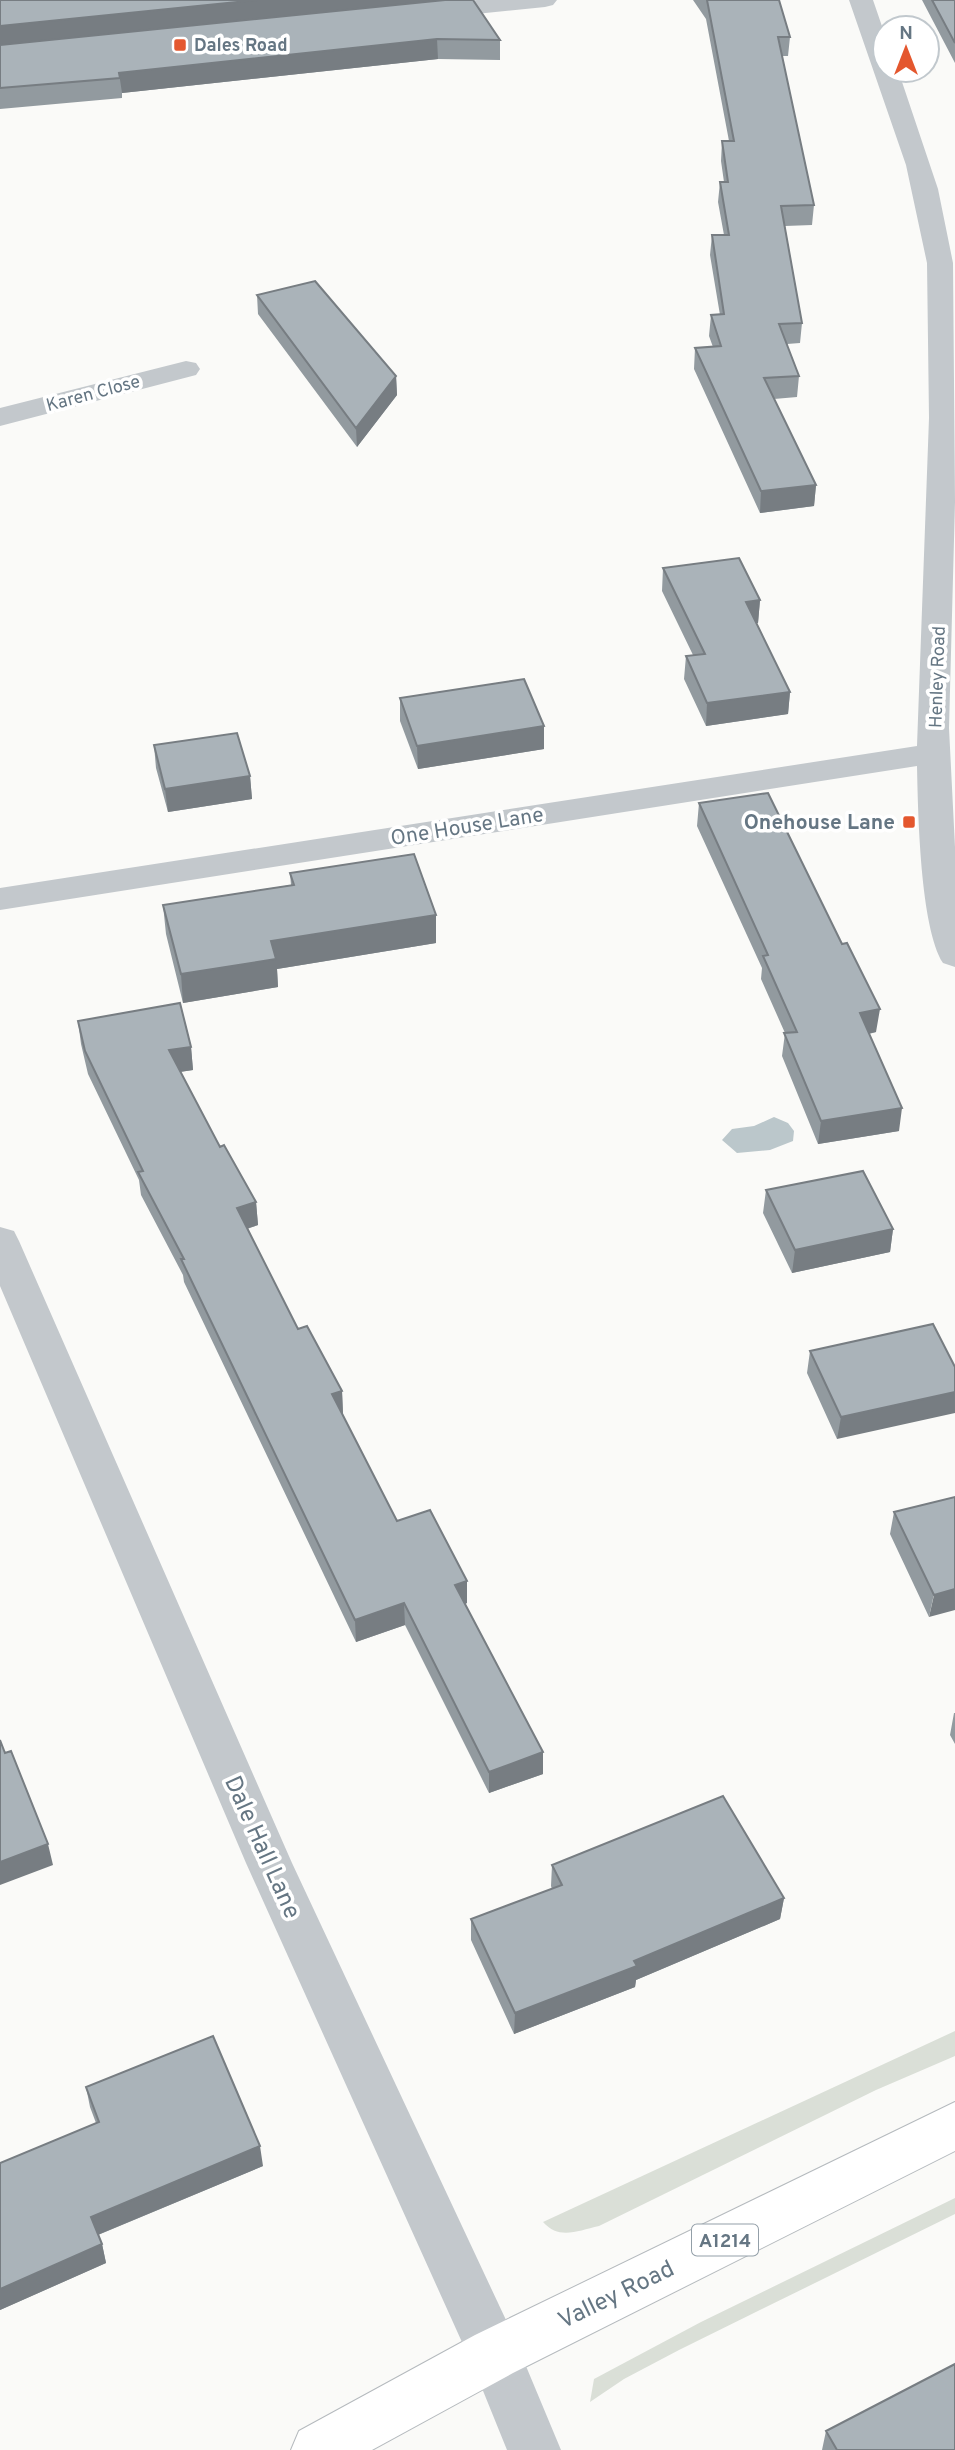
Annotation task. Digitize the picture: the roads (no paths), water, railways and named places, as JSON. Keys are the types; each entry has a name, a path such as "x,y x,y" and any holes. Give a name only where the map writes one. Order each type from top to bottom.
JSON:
{"main road":[{"name":"Valley Road","path":"317,2450 494,2354 955,2126"}],"street":[{"path":"409,14 545,0"},
{"name":"Henley Road","path":"861,0 871,29"},
{"name":"Henley Road","path":"890,84 930,210 940,262 950,380 934,753 941,882 955,955"},
{"name":"Karen Close","path":"0,417 186,369"},
{"name":"One House Lane","path":"0,899 934,753"},
{"name":"Dale Hall Lane","path":"0,1241 269,1863 494,2354 534,2450"}],"place":[{"name":"Dales Road","path":"180,45"},
{"name":"Onehouse Lane","path":"909,822"}]}
